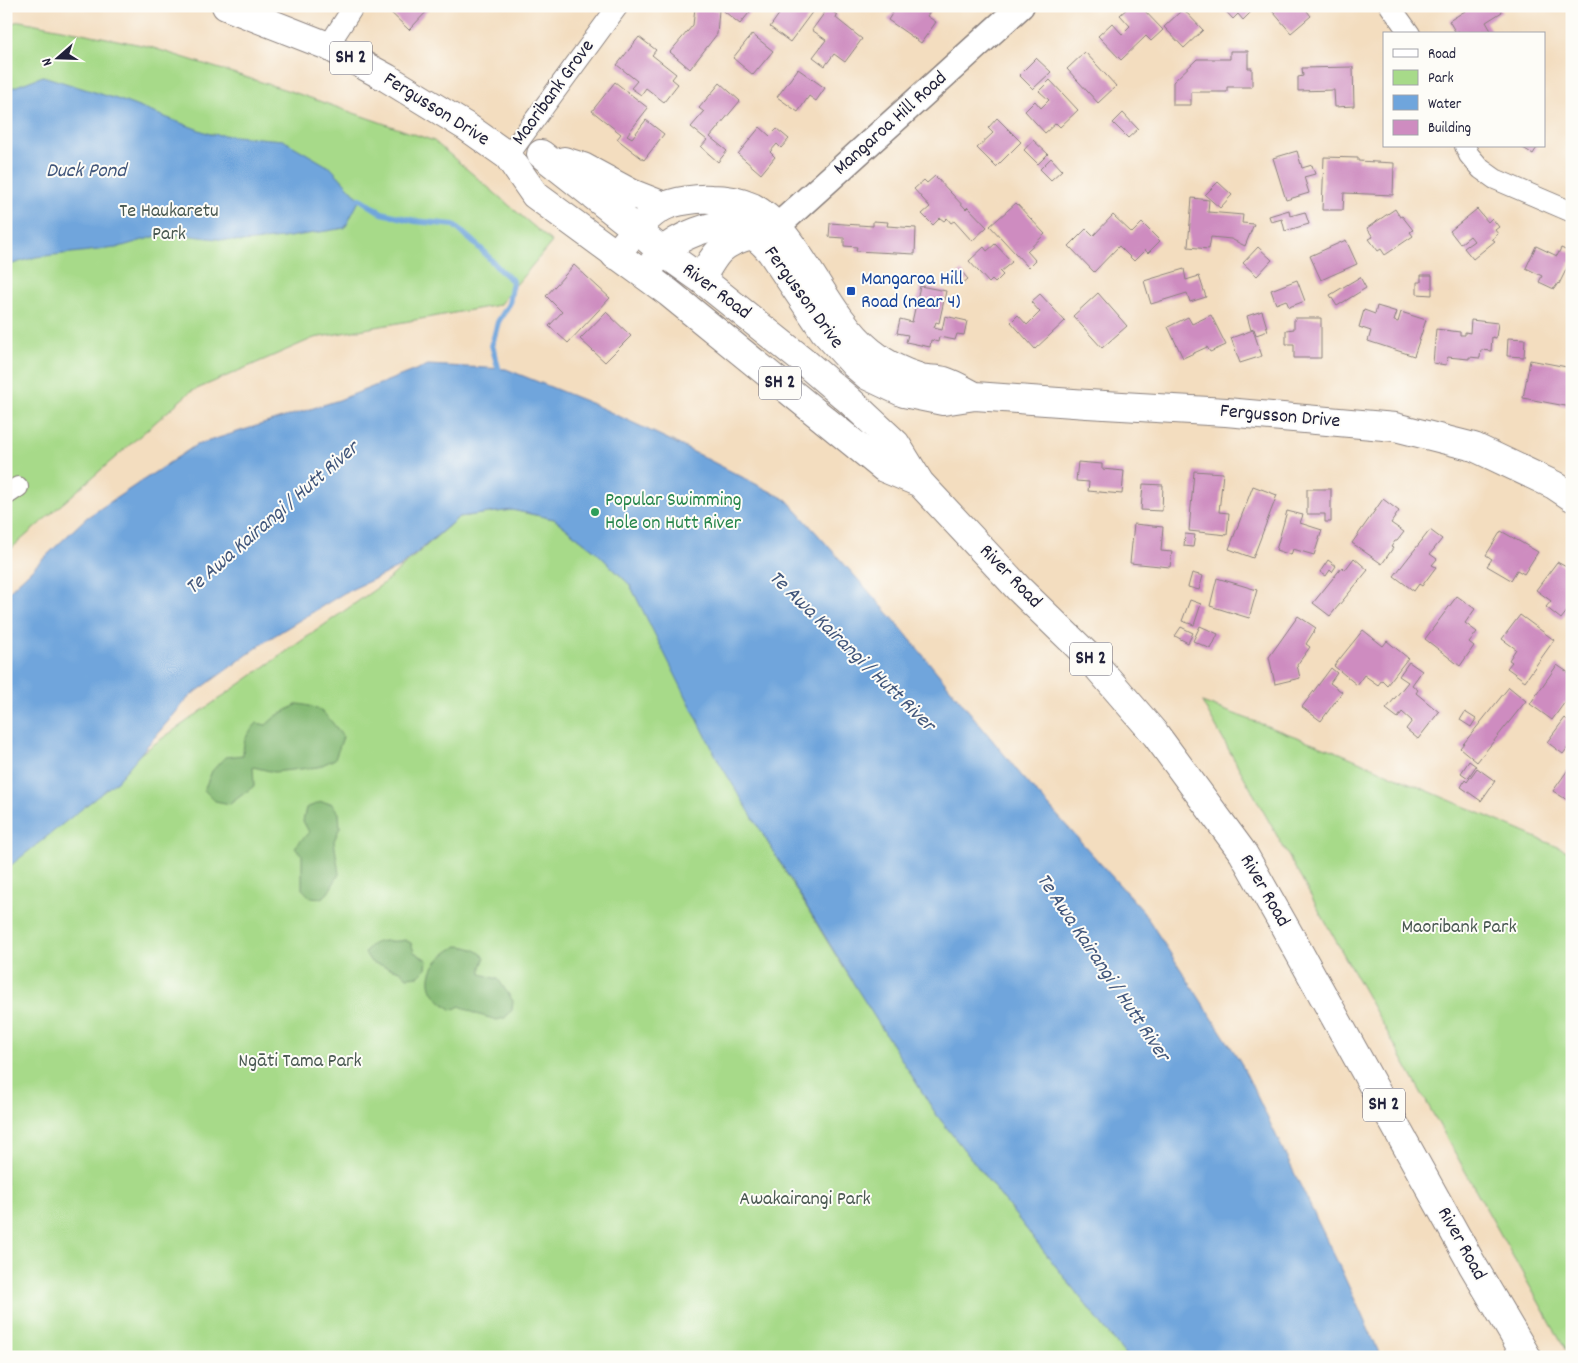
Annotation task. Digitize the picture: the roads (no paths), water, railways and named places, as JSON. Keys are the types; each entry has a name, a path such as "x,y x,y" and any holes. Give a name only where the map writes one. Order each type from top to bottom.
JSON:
{"main road":[{"name":"Fergusson Drive","path":"226,6 328,46 387,78 468,128 508,156 535,195 644,275 663,252 677,241 698,232 718,226 734,226 764,234"},
{"name":"Fergusson Drive","path":"508,156 541,154"},
{"path":"541,154 583,167 632,193 664,206"},
{"name":"SH 2","path":"541,154 637,230"},
{"name":"Fergusson Drive","path":"615,255 648,218 664,206 704,198 739,202 767,217 764,234 771,252 824,331 854,364 868,376 904,393 943,401 974,396 1226,412 1395,427 1474,448 1554,485 1572,496"},
{"name":"River Road","path":"637,230 801,359 896,444 920,483 1019,589 1087,655 1156,735 1243,853 1472,1264 1527,1357"},
{"path":"701,279 713,258 723,246 736,239 764,234"},
{"name":"River Road","path":"644,275 669,293 884,468 920,483"}],"street":[{"path":"328,46 354,6"},
{"name":"Maoribank Grove","path":"508,156 618,6"},
{"name":"Mangaroa Hill Road","path":"764,234 1021,6"},
{"path":"1390,6 1409,32"},
{"path":"1466,148 1469,155 1481,169 1495,179 1572,212"}],"water":[{"name":"Duck Pond","path":"43,76 120,100 210,134 283,140 331,168 360,199 345,228 283,238 242,242 167,233 116,248 36,257 6,266 6,90"},
{"name":"Te Awa Kairangi / Hutt River","path":"428,365 506,369 593,404 672,441 787,500 896,622 1021,775 1143,911 1240,1061 1338,1263 1381,1357 1127,1357 936,1114 857,989 719,762 630,585 594,550 554,519 512,510 459,517 400,567 344,593 269,639 189,697 117,781 6,869 6,594 86,518 196,445 339,400"}],"waterway":[{"path":"360,199 382,213 415,221 454,225 513,281 509,304 498,322 492,345 500,375"}],"place":[{"name":"Mangaroa Hill Road (near 4)","path":"851,291"},
{"name":"Popular Swimming Hole on Hutt River","path":"595,512"}],"park label":[{"name":"Te Haukaretu Park","path":"169,224"},
{"name":"Maoribank Park","path":"1459,928"},
{"name":"Ngāti Tama Park","path":"300,1062"},
{"name":"Awakairangi Park","path":"805,1200"}]}
